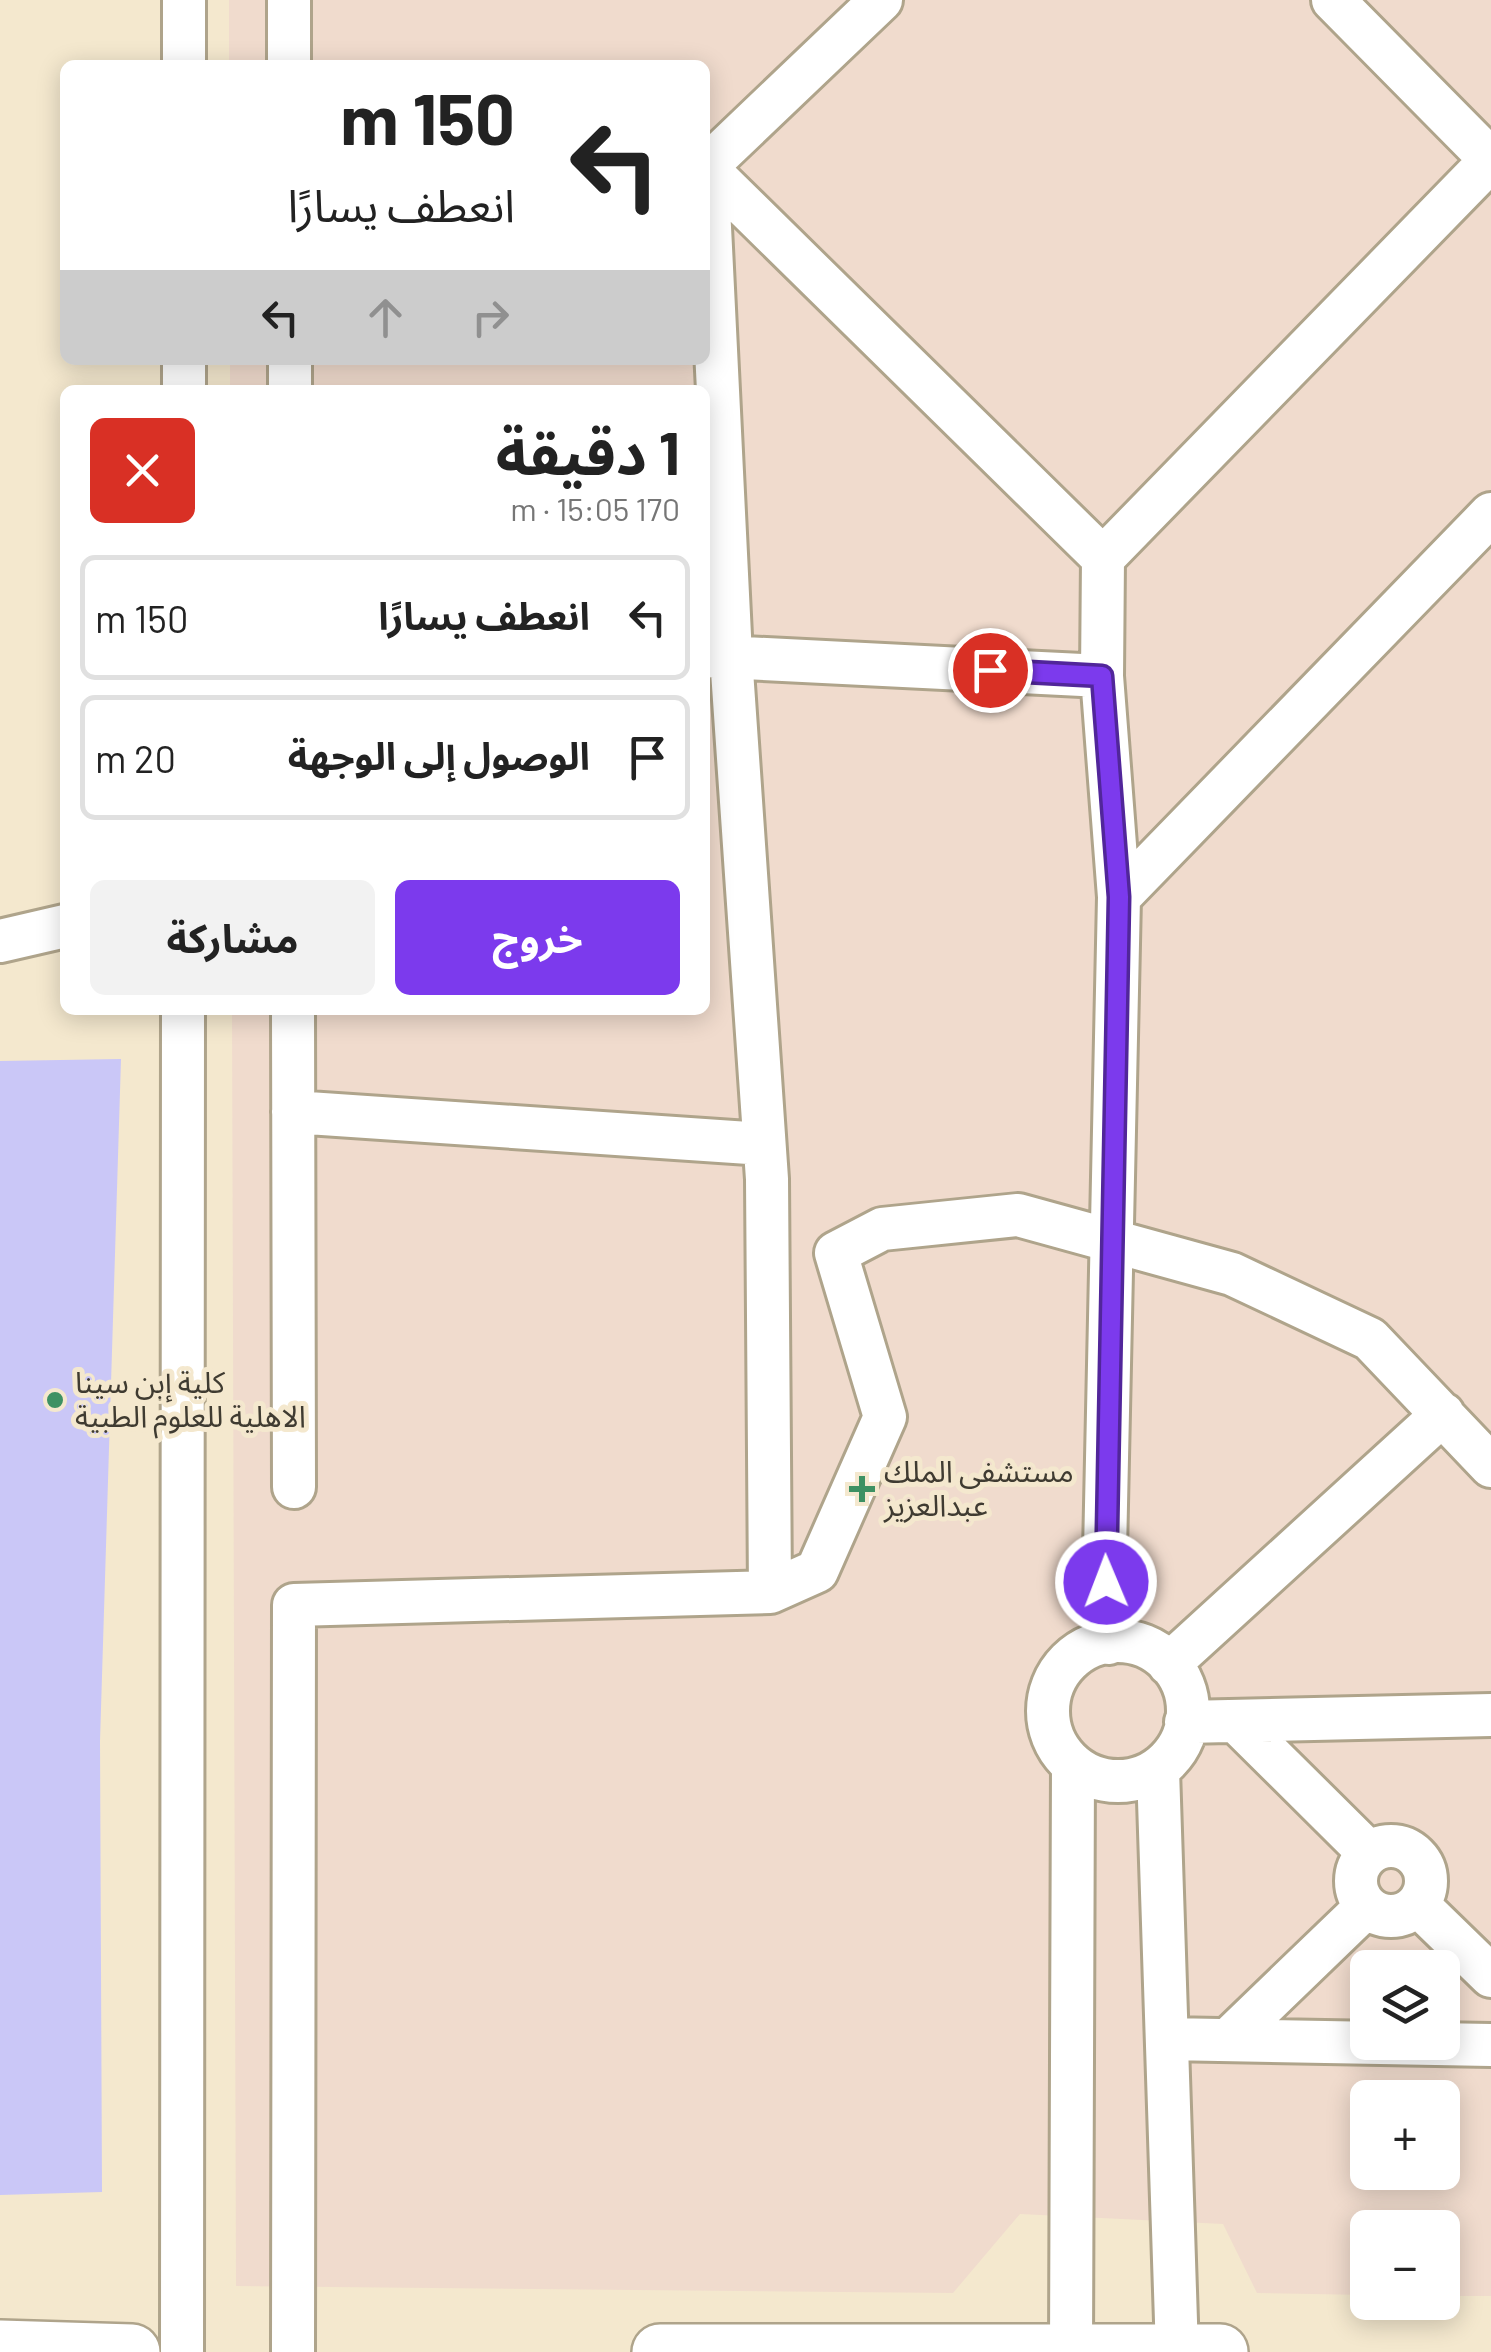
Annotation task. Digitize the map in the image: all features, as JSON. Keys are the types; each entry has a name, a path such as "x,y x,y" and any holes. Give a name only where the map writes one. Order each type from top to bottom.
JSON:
{"main road":[{"path":"0,2348 132,2352"},
{"path":"660,2352 1220,2352"}],"street":[{"path":"184,0 184,60"},
{"path":"288,0 289,60"},
{"path":"710,162 881,0"},
{"path":"1109,1643 1105,1552 1119,897 1102,676 1103,558 1491,160 1332,0"},
{"path":"710,170 1103,558"},
{"path":"710,329 718,656 764,1144 770,1592"},
{"path":"1119,897 1491,514"},
{"path":"718,656 1102,676"},
{"path":"0,941 60,927"},
{"path":"182,2352 183,1015"},
{"path":"292,1015 294,1487"},
{"path":"293,1112 764,1144"},
{"path":"292,2352 294,1605 770,1592 818,1571 884,1417 836,1253 882,1229 1018,1215 1232,1274 1370,1339 1491,1466"},
{"path":"1170,1664 1443,1414"},
{"path":"1127,1640 1159,1652 1170,1664 1179,1674 1190,1709 1180,1746 1158,1770 1135,1780 1106,1781 1073,1766 1058,1749 1049,1726 1048,1698 1059,1670 1093,1644 1127,1640"},
{"path":"1186,1722 1491,1715"},
{"path":"1236,1721 1368,1852"},
{"path":"1071,2351 1073,1766"},
{"path":"1158,1770 1176,2352"},
{"path":"1394,1845 1419,1858 1427,1881 1418,1905 1402,1915 1384,1916 1366,1907 1356,1888 1357,1868 1368,1852 1394,1845"},
{"path":"1418,1905 1491,1976"},
{"path":"1228,2040 1366,1907"},
{"path":"1166,2039 1491,2045"}],"shaded area":[{"name":"مستشفى الملك عبدالعزيز","path":"229,0 1491,0 1491,2296 1460,2296 1460,2210 1350,2210 1350,2295 1257,2293 1223,2224 1020,2214 953,2293 236,2286 232,1015 710,1015 710,385 230,385 230,365 710,365 710,60 229,60"}],"building":[{"name":"كلية إبن سينا الاهلية للعلوم الطبية","path":"121,1059 100,1741 102,2192 0,2195 0,1061"}],"place":[{"name":"كلية إبن سينا الاهلية للعلوم الطبية","path":"55,1400"},
{"name":"مستشفى الملك عبدالعزيز","path":"862,1489"}],"route":[{"path":"990,670 1102,676 1119,897 1106,1582"}]}
